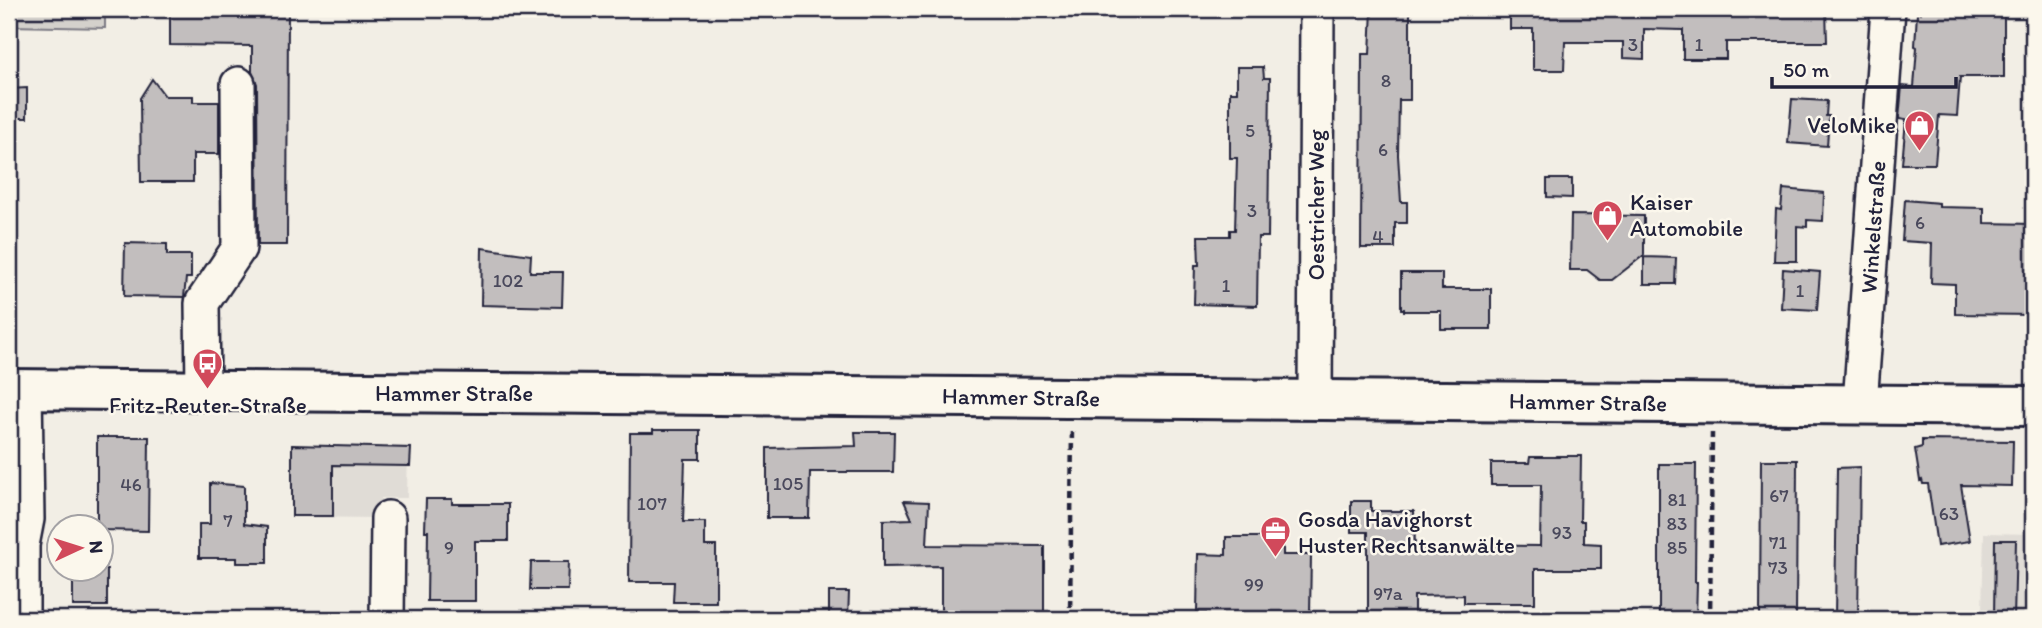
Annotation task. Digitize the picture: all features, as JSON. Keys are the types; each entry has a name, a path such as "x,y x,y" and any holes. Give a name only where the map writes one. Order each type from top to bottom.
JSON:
{"main road":[{"name":"Hammer Straße","path":"17,389 2033,406"}],"street":[{"name":"Oestricher Weg","path":"1315,400 1317,9"},
{"name":"Winkelstraße","path":"1860,404 1888,9"},
{"path":"203,391 202,303 239,248 238,84"},
{"path":"17,389 27,519 15,545 22,619"},
{"path":"387,619 388,518"}],"path":[{"path":"1070,619 1072,398"},
{"path":"1710,619 1713,404"}],"shaded area":[{"path":"9,9 105,9 105,28 9,26"},
{"path":"291,446 408,447 407,498 381,498 380,518 291,517"},
{"path":"1984,533 2033,534 2033,619 1952,619 1982,611"}],"building":[{"path":"269,9 288,9 287,245 258,245 257,84 252,72 252,46 170,45 170,14 269,14"},
{"path":"1372,9 1410,9 1410,100 1399,100 1398,155 1401,202 1407,202 1407,223 1395,223 1395,248 1361,248 1362,54 1370,54"},
{"path":"1510,9 1826,9 1827,42 1726,42 1726,59 1683,59 1683,30 1644,29 1644,59 1623,58 1623,42 1565,42 1564,70 1533,70 1533,29 1510,29"},
{"path":"1920,9 2004,9 2004,77 1960,77 1957,116 1939,115 1935,164 1902,164 1906,120 1899,119 1902,86 1914,87 1917,13 1920,13"},
{"path":"1237,67 1263,67 1264,78 1270,78 1268,237 1258,237 1257,306 1194,304 1195,265 1199,265 1198,236 1230,236 1230,230 1235,230 1237,158 1230,158 1230,92 1237,92"},
{"path":"152,79 165,96 193,96 193,102 219,102 219,154 193,154 193,182 141,182 140,98"},
{"path":"27,88 27,118 9,118 9,89"},
{"path":"1792,99 1827,101 1827,146 1788,143"},
{"path":"1547,179 1572,179 1572,198 1547,197"},
{"path":"1783,189 1824,193 1823,221 1807,220 1807,227 1797,226 1797,261 1774,261 1776,209 1781,210"},
{"path":"1905,200 1939,203 1939,207 1984,208 1984,223 2033,224 2033,315 1955,314 1955,284 1931,283 1932,243 1902,241"},
{"name":"Kaiser Automobile","path":"1571,215 1644,216 1644,255 1612,280 1600,280 1587,270 1570,270"},
{"path":"125,243 167,244 167,255 191,255 191,278 186,278 184,297 124,296"},
{"path":"482,248 531,255 530,272 563,272 562,307 481,305"},
{"path":"1644,257 1676,258 1675,284 1644,284"},
{"path":"1783,269 1820,272 1817,310 1781,308"},
{"path":"1401,273 1442,273 1442,289 1491,289 1491,329 1441,329 1441,311 1404,311 1401,309"},
{"path":"653,430 700,430 700,459 685,459 683,522 705,522 705,546 716,546 716,602 673,602 674,582 629,582 630,433 653,433"},
{"path":"855,432 894,432 893,472 810,472 809,518 767,518 767,448 856,446"},
{"path":"97,437 149,437 148,531 116,530 116,512 97,512"},
{"path":"1922,440 2013,441 2012,486 1961,485 1970,541 1937,546 1928,484 1920,481 1915,449 1922,447"},
{"path":"292,445 411,448 410,466 333,465 333,516 292,516"},
{"path":"1581,456 1580,521 1584,521 1584,543 1601,544 1601,569 1535,569 1535,603 1464,603 1464,595 1414,596 1414,619 1368,619 1368,532 1351,532 1351,501 1371,501 1371,511 1414,511 1415,548 1464,549 1464,545 1540,546 1541,485 1491,485 1491,463 1529,463 1530,457"},
{"path":"1761,460 1797,460 1796,619 1760,619"},
{"path":"1659,464 1696,464 1696,619 1659,619"},
{"path":"1860,467 1858,619 1835,619 1837,468"},
{"path":"210,483 244,486 244,524 267,527 267,563 237,563 237,558 199,558 199,524 210,524"},
{"path":"426,499 452,499 452,504 508,504 508,541 475,541 475,601 427,601"},
{"path":"904,501 929,502 927,545 1044,546 1044,619 941,619 941,566 883,567 883,520 912,519"},
{"path":"1226,537 1283,537 1283,555 1311,555 1310,614 1301,614 1301,619 1206,619 1206,613 1197,613 1198,554 1226,555"},
{"path":"1995,540 2016,540 2014,619 1994,619"},
{"path":"531,562 569,562 568,590 530,590"},
{"path":"73,582 107,582 107,606 73,606"},
{"path":"829,592 849,592 848,619 829,619"}],"place":[{"name":"VeloMike","path":"1919,152"},
{"name":"Kaiser Automobile","path":"1607,242"},
{"name":"Fritz-Reuter-Straße","path":"208,391"},
{"name":"Gosda Havighorst Huster Rechtsanwälte","path":"1275,559"}]}
